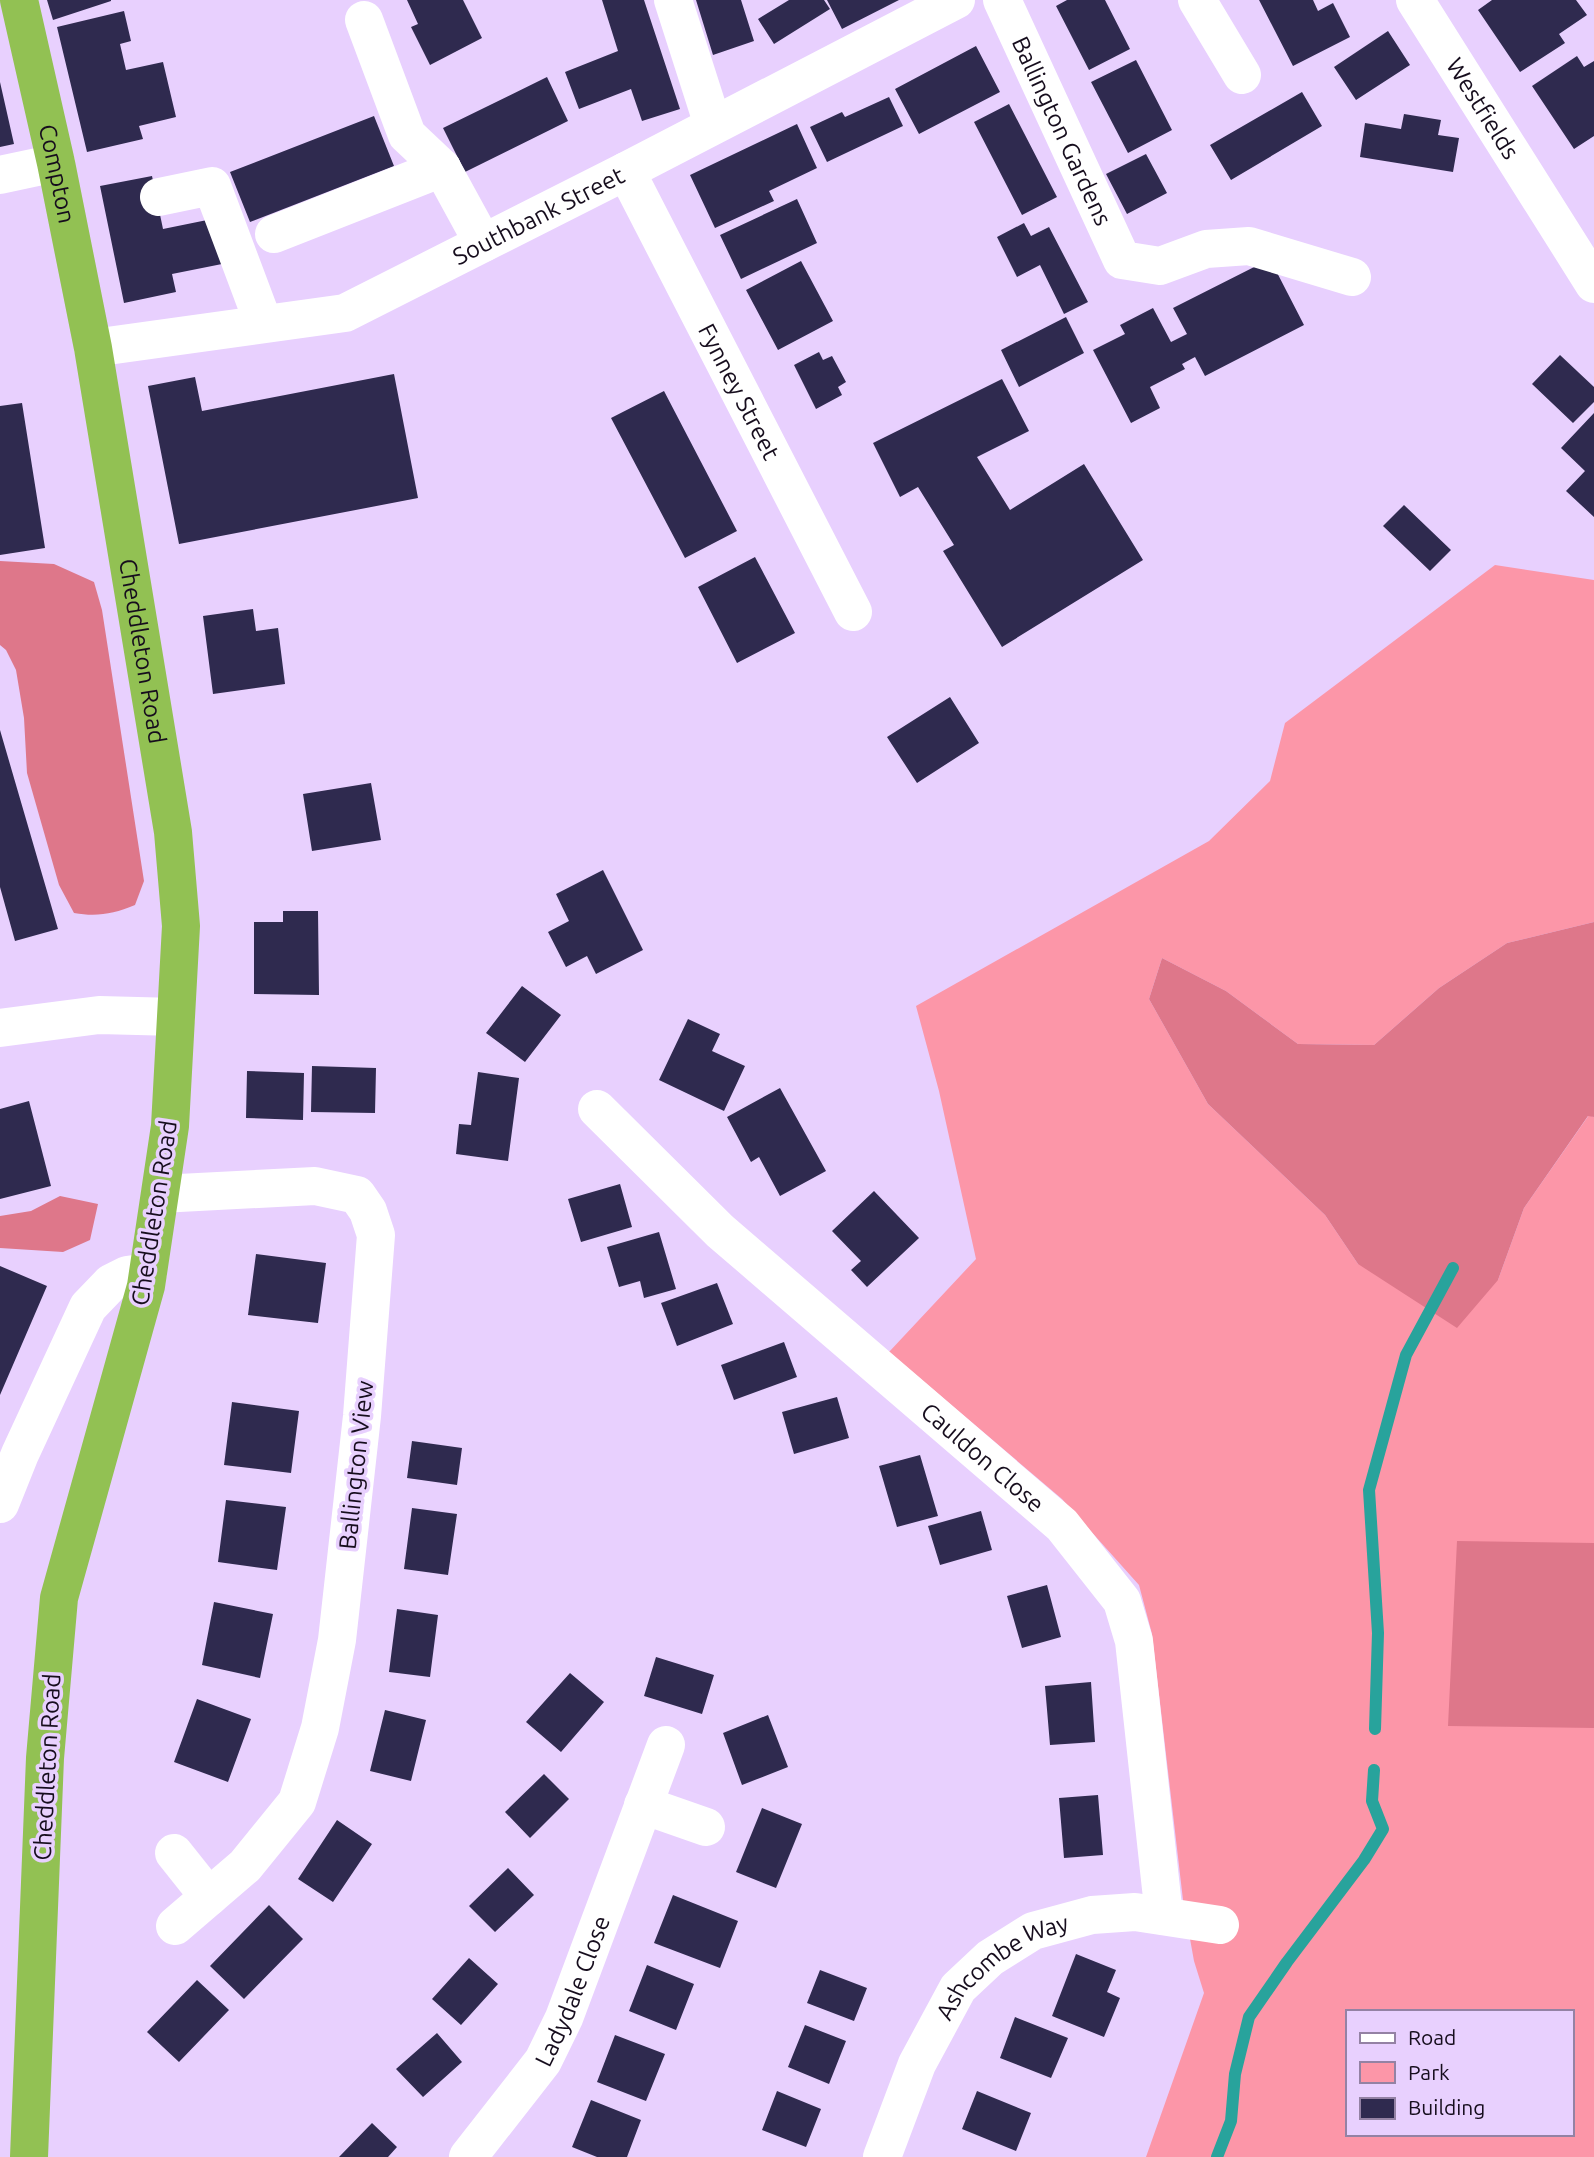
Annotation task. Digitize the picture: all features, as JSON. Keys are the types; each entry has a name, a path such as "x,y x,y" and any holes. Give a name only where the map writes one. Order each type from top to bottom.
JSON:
{"highway":[{"name":"Compton","path":"19,0 56,163 93,348"},
{"name":"Cheddleton Road","path":"29,2157 46,1758 59,1598 149,1272 170,1126 181,926 173,832 93,348"}],"street":[{"path":"673,0 713,125"},
{"name":"Southbank Street","path":"93,348 263,322 345,313 956,0"},
{"name":"Ballington Gardens","path":"1002,0 1122,260 1160,266 1206,249 1249,246 1352,277"},
{"path":"1197,0 1242,75"},
{"name":"Westfields","path":"1415,0 1594,284"},
{"path":"364,20 407,135 442,168 483,243"},
{"path":"0,175 56,163"},
{"path":"274,234 442,168"},
{"name":"Fynney Street","path":"626,171 853,612"},
{"path":"159,197 212,186 263,322"},
{"path":"0,1028 99,1015 176,1017"},
{"name":"Cauldon Close","path":"597,1109 720,1231 1062,1525 1122,1601 1134,1641 1164,1916"},
{"name":"Ballington View","path":"160,1194 315,1186 357,1195 368,1210 376,1235 362,1416 338,1627 320,1728 297,1802 245,1866 175,1926"},
{"path":"0,1504 19,1454 88,1307 111,1283 127,1275 149,1272"},
{"name":"Ladydale Close","path":"468,2157 543,2061 565,2018 666,1745"},
{"path":"643,1805 706,1827"},
{"path":"174,1853 209,1897"},
{"name":"Ashcombe Way","path":"882,2157 917,2064 958,1988 990,1958 1033,1931 1092,1915 1135,1912 1220,1925"}],"green space":[{"path":"1495,565 1594,580 1594,922 1507,943 1439,988 1374,1045 1298,1044 1226,991 1162,958 1149,999 1208,1104 1325,1215 1358,1264 1498,1280 1524,1208 1589,1115 1594,1117 1594,2157 1146,2157 1204,1993 1194,1961 1183,1900 1152,1634 1139,1585 1062,1499 889,1352 976,1259 939,1091 916,1006 1209,841 1270,781 1285,723"}],"shaded area":[{"path":"0,561 54,564 94,582 102,610 144,881 135,905 98,915 74,913 59,885 27,773 24,718 16,670 6,650 0,645"},
{"path":"1594,922 1594,1117 1588,1116 1524,1208 1498,1280 1457,1328 1358,1264 1325,1215 1208,1104 1149,999 1162,958 1226,991 1298,1044 1374,1045 1439,988 1507,943"},
{"path":"60,1196 98,1204 90,1240 63,1252 0,1248 0,1216 31,1211"},
{"path":"1457,1541 1594,1543 1594,1728 1448,1726"}],"building":[{"path":"47,0 111,0 111,1 53,20"},
{"path":"407,0 463,0 482,38 430,65 411,27 418,24"},
{"path":"602,0 644,0 680,109 642,121 631,89 579,109 565,72 618,51"},
{"path":"696,0 741,0 754,41 713,55"},
{"path":"789,0 824,0 830,9 774,44 758,19"},
{"path":"827,0 899,0 842,29"},
{"path":"1067,0 1105,0 1130,49 1089,70 1056,6"},
{"path":"1259,0 1313,0 1318,11 1333,3 1350,37 1293,66"},
{"path":"1492,0 1576,0 1587,15 1559,34 1565,43 1520,72 1478,10"},
{"path":"124,11 131,41 120,44 126,70 163,62 176,117 139,126 143,139 87,152 57,27"},
{"path":"1388,31 1410,65 1356,100 1334,67"},
{"path":"976,46 1000,92 919,134 895,89"},
{"path":"1577,56 1584,67 1594,61 1594,136 1574,149 1532,86"},
{"path":"1136,60 1172,130 1128,153 1091,82"},
{"path":"547,77 568,121 465,172 443,128"},
{"path":"0,82 14,144 0,147"},
{"path":"1302,92 1322,126 1231,180 1210,145"},
{"path":"889,97 903,126 827,162 810,127 842,112 845,117"},
{"path":"1009,104 1057,197 1022,215 974,122"},
{"path":"1404,114 1441,120 1438,135 1459,138 1453,172 1360,157 1365,123 1401,129"},
{"path":"374,116 394,166 250,222 230,172"},
{"path":"797,124 817,168 769,191 774,201 715,228 690,175"},
{"path":"1146,154 1167,193 1127,214 1106,174"},
{"path":"152,176 163,229 217,218 227,263 172,274 176,292 124,303 100,186"},
{"path":"797,199 817,243 741,279 720,235"},
{"path":"1024,223 1031,236 1049,227 1088,302 1064,314 1040,265 1017,277 997,237"},
{"path":"1270,259 1304,325 1205,376 1195,357 1182,364 1185,369 1150,387 1160,408 1131,423 1093,350 1125,334 1120,325 1153,308 1171,342 1187,334 1173,308"},
{"path":"801,261 833,321 778,350 746,290"},
{"path":"1066,317 1084,353 1019,387 1001,350"},
{"path":"819,352 823,360 832,356 846,382 838,387 842,395 816,409 794,365"},
{"path":"1560,355 1594,387 1594,402 1573,423 1532,384"},
{"path":"394,374 418,498 179,544 148,386 195,377 202,411"},
{"path":"1002,379 1029,431 977,457 1010,510 1084,464 1143,560 1002,647 943,551 954,545 918,487 900,497 873,443"},
{"path":"664,391 737,531 685,558 611,418"},
{"path":"22,403 45,548 0,555 0,406"},
{"path":"1594,413 1594,517 1566,491 1585,471 1561,448"},
{"path":"1404,505 1451,550 1430,571 1383,526"},
{"path":"755,557 795,633 737,663 698,587"},
{"path":"253,609 256,631 278,628 285,684 213,694 203,616"},
{"path":"950,697 979,743 917,783 887,737"},
{"path":"0,730 58,929 15,941 0,887"},
{"path":"371,783 381,840 312,851 303,794"},
{"path":"603,870 643,950 596,974 587,956 566,967 548,932 569,921 556,894"},
{"path":"283,911 318,911 319,995 254,994 254,922 283,922"},
{"path":"522,986 561,1015 525,1062 486,1033"},
{"path":"688,1019 720,1034 712,1051 745,1066 724,1111 659,1080"},
{"path":"312,1066 376,1068 375,1113 311,1112"},
{"path":"247,1071 304,1073 303,1120 246,1118"},
{"path":"478,1072 519,1078 508,1161 456,1154 459,1124 471,1125"},
{"path":"780,1088 826,1171 780,1196 759,1157 751,1162 727,1117"},
{"path":"29,1101 51,1186 0,1199 0,1109"},
{"path":"620,1184 632,1227 581,1242 568,1199"},
{"path":"874,1191 919,1238 867,1287 851,1270 861,1261 832,1231"},
{"path":"659,1232 676,1289 644,1298 640,1281 619,1287 607,1247"},
{"path":"256,1254 326,1263 318,1323 248,1315"},
{"path":"0,1266 47,1286 0,1395"},
{"path":"717,1283 733,1324 677,1346 661,1303"},
{"path":"784,1342 797,1377 734,1400 721,1365"},
{"path":"837,1397 849,1438 794,1454 782,1412"},
{"path":"232,1402 299,1411 291,1473 224,1465"},
{"path":"412,1441 462,1448 457,1485 407,1478"},
{"path":"920,1455 938,1516 897,1527 879,1466"},
{"path":"226,1500 286,1507 277,1570 218,1562"},
{"path":"412,1508 457,1514 448,1575 404,1569"},
{"path":"981,1511 992,1550 940,1565 928,1526"},
{"path":"1047,1585 1061,1637 1022,1648 1007,1596"},
{"path":"214,1602 273,1614 260,1678 202,1665"},
{"path":"397,1609 438,1615 430,1677 389,1672"},
{"path":"656,1657 714,1675 702,1714 644,1696"},
{"path":"570,1673 604,1702 561,1752 526,1722"},
{"path":"1091,1682 1095,1742 1050,1745 1045,1686"},
{"path":"197,1699 251,1719 228,1782 174,1762"},
{"path":"385,1710 426,1720 411,1781 370,1771"},
{"path":"768,1715 788,1767 742,1785 723,1733"},
{"path":"544,1774 569,1799 530,1838 505,1812"},
{"path":"1098,1795 1103,1855 1064,1858 1059,1798"},
{"path":"762,1808 802,1824 776,1888 736,1872"},
{"path":"337,1820 372,1844 333,1902 298,1879"},
{"path":"508,1868 534,1895 495,1932 469,1906"},
{"path":"673,1895 738,1921 720,1968 654,1943"},
{"path":"269,1905 303,1939 244,1999 210,1966"},
{"path":"1076,1954 1116,1970 1107,1992 1120,1998 1104,2037 1052,2016"},
{"path":"469,1958 498,1984 461,2025 432,1999"},
{"path":"647,1965 694,1984 676,2030 629,2011"},
{"path":"820,1970 867,1988 854,2021 807,2003"},
{"path":"197,1980 229,2010 179,2062 147,2032"},
{"path":"1015,2017 1068,2038 1051,2078 1000,2058"},
{"path":"805,2025 846,2041 829,2084 788,2067"},
{"path":"437,2033 462,2062 423,2097 396,2069"},
{"path":"615,2035 665,2054 646,2101 597,2082"},
{"path":"777,2091 821,2109 806,2147 762,2130"},
{"path":"977,2091 1031,2113 1016,2151 962,2129"},
{"path":"591,2100 641,2120 627,2157 597,2157 572,2147"},
{"path":"372,2123 397,2147 388,2157 339,2157"}],"waterway":[{"path":"1375,1729 1378,1633 1369,1490 1406,1355 1453,1268"},
{"path":"1217,2157 1231,2121 1235,2074 1249,2017 1364,1860 1383,1829 1372,1801 1374,1770"}]}
